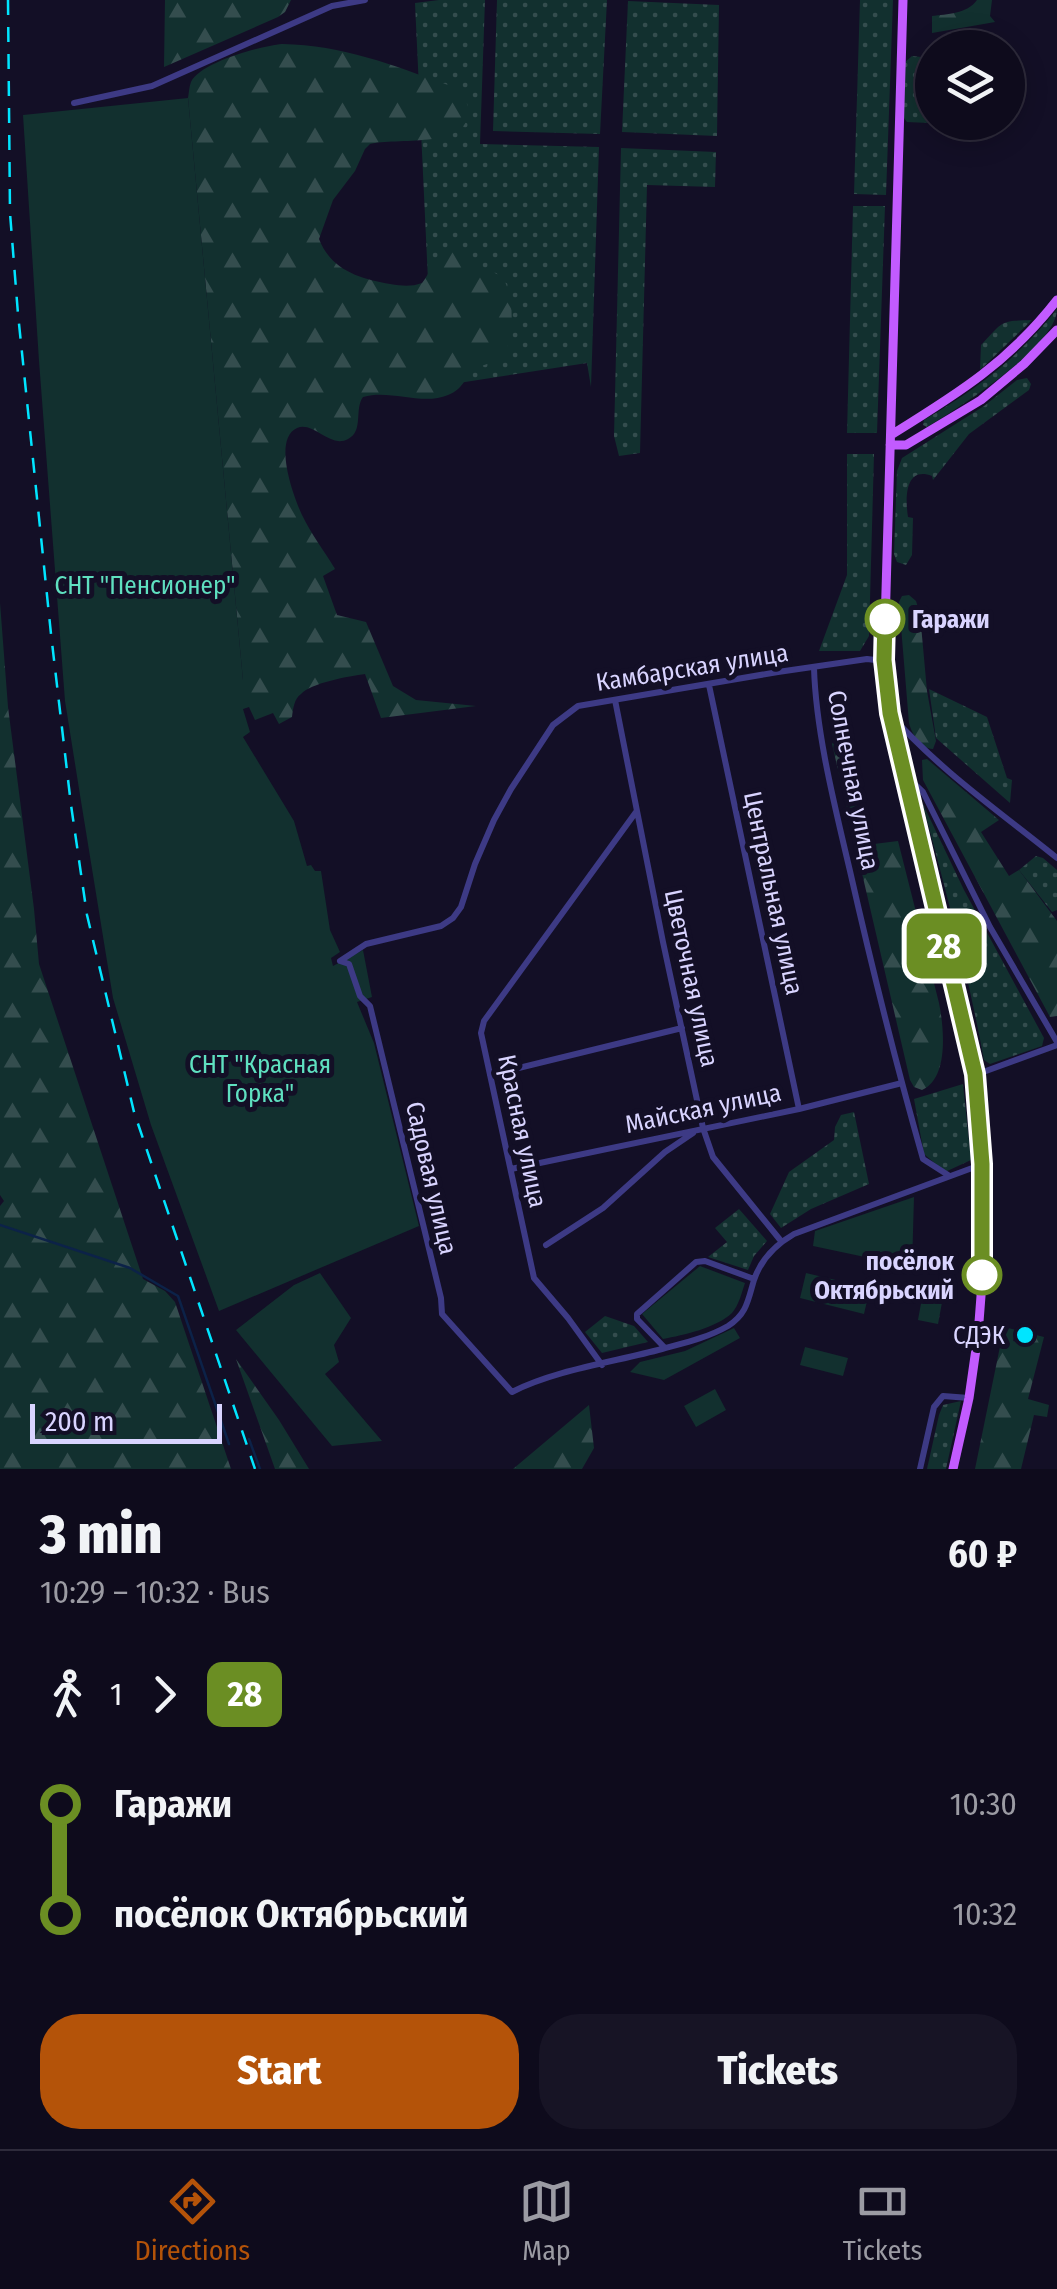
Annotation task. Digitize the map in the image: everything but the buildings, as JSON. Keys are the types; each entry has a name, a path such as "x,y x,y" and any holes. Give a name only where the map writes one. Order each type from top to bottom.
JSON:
{"main road":[{"path":"903,0 884,660 902,772 975,1074 982,1164 981,1296 968,1398 953,1469"},
{"path":"891,440 986,374 1057,300"},
{"path":"890,474 906,445 998,387 1057,330"},
{"path":"891,440 906,445"}],"street":[{"path":"74,103 152,86 332,6 365,0"},
{"name":"Камбарская улица","path":"340,960 366,944 442,926 453,918 462,907 494,820 511,789 552,725 578,706 884,660"},
{"name":"Солнечная улица","path":"814,668 838,817 902,1083 924,1160 949,1176"},
{"name":"Центральная улица","path":"709,685 800,1108"},
{"name":"Цветочная улица","path":"614,700 703,1128 713,1157 781,1242"},
{"path":"890,713 939,764 1057,858"},
{"path":"902,772 923,792 990,927 1057,1044 975,1074"},
{"name":"Красная улица","path":"602,1364 534,1278 482,1033 484,1021 636,812"},
{"name":"Садовая улица","path":"340,960 348,964 360,996 370,1006 442,1314 512,1392 536,1380 602,1364"},
{"path":"490,1075 682,1028"},
{"name":"Майская улица","path":"511,1169 902,1083"},
{"path":"546,1244 603,1208 666,1152 703,1128"},
{"path":"602,1364 692,1342 738,1319 763,1262 794,1234 982,1164"},
{"path":"665,1348 637,1319 637,1314 696,1262 705,1261 754,1279"},
{"path":"920,1469 934,1406 943,1396 968,1398"}],"green space":[{"path":"165,0 291,0 278,17 164,67"},
{"path":"485,0 480,144 599,147 591,387 587,363 433,387 415,3"},
{"path":"497,0 607,0 600,134 493,131"},
{"path":"860,0 893,0 886,195 854,194"},
{"path":"977,0 992,0 990,16 995,22 932,30 932,16 973,5"},
{"path":"628,1 719,5 717,136 622,132"},
{"path":"282,44 347,52 387,64 448,85 462,94 467,104 466,122 458,131 430,139 370,144 333,200 319,239 339,266 368,279 399,285 422,283 441,256 451,251 463,253 504,280 512,318 507,348 500,358 476,369 448,395 428,399 363,397 356,431 348,439 335,441 310,428 297,428 290,434 285,456 302,515 335,569 323,576 337,615 366,622 393,686 416,700 476,706 381,718 365,674 306,690 294,704 292,717 279,724 273,713 255,720 249,707 243,709 188,98 191,82 206,68"},
{"path":"915,56 915,122 904,118 904,63"},
{"path":"188,98 243,709 250,732 243,737 294,821 307,866 321,871 330,930 340,952 331,958 333,966 363,950 372,997 357,1002 374,1043 419,1226 219,1311 151,1125 113,998 65,701 23,115"},
{"path":"621,148 716,152 715,187 647,185 640,453 619,456 614,436"},
{"path":"853,206 885,206 877,433 847,433"},
{"path":"1057,309 1053,324 1024,358 960,406 927,427 923,425 924,420 1012,357"},
{"path":"1032,320 980,370 981,345 994,331 1007,322"},
{"path":"1027,378 1029,390 969,434 933,480 923,474 912,480 907,501 908,517 913,518 912,555 906,565 897,562 897,471 902,458 1017,380"},
{"path":"847,454 874,454 869,636 860,651 819,651 847,575"},
{"path":"909,595 916,601 920,614 936,741 933,749 917,740 909,723 899,602 902,596"},
{"path":"0,603 8,707 39,964 143,1279 165,1291 175,1302 231,1469 0,1469 0,1206 4,1201 0,1195"},
{"path":"929,689 987,717 1007,778 1012,780 1010,803 936,738"},
{"path":"841,738 874,844 898,841 939,1003 941,1064 931,1084 922,1090 910,1080 832,744"},
{"path":"927,759 999,820 981,832 1009,876 1019,870 1057,921 1057,1016 1050,1017 923,780 922,760"},
{"path":"922,802 964,890 1044,1038 1042,1046 990,1064 984,1060"},
{"path":"1036,856 1057,870 1057,910 1052,912 1019,870"},
{"path":"963,1084 971,1160 945,1172 924,1154 914,1099"},
{"path":"854,1112 869,1184 811,1209 781,1228 770,1214 789,1172 834,1140 841,1115"},
{"path":"914,1197 912,1267 813,1246 815,1231"},
{"path":"739,1209 767,1241 748,1270 708,1257 727,1242 715,1228"},
{"path":"700,1266 745,1283 737,1306 709,1327 663,1339 642,1314"},
{"path":"320,1273 351,1318 334,1345 339,1362 325,1374 382,1441 332,1446 236,1330 294,1285"},
{"path":"806,1273 870,1288 864,1314 800,1298"},
{"path":"925,1282 945,1286 938,1324 918,1320"},
{"path":"605,1316 634,1326 648,1342 602,1353 585,1332"},
{"path":"1004,1327 1016,1330 1013,1341 1029,1345 1032,1334 1044,1337 1028,1399 1049,1405 1047,1417 1034,1415 1021,1469 975,1469"},
{"path":"734,1328 740,1338 664,1380 630,1372 640,1362 685,1351"},
{"path":"805,1347 848,1358 843,1376 800,1365"},
{"path":"236,1359 279,1420 309,1469 275,1469"},
{"path":"715,1389 726,1410 696,1427 684,1406"},
{"path":"961,1401 946,1469 927,1469 943,1405"},
{"path":"589,1405 594,1448 582,1469 513,1469"}],"waterway":[{"path":"0,1225 130,1268 178,1296 229,1444"},
{"path":"249,1439 260,1469"}],"railway":[{"path":"8,0 10,213 18,314 51,634 87,915 134,1112 255,1469"}],"bus line":[{"name":"28","path":"885,619 884,660 890,713 975,1074 982,1164 982,1275"}],"place":[{"name":"Гаражи","path":"885,619"},
{"name":"посёлок Октябрьский","path":"982,1275"},
{"name":"СДЭК","path":"1025,1335"}],"park label":[{"name":"СНТ \"Пенсионер\"","path":"145,585"},
{"name":"СНТ \"Красная Горка\"","path":"260,1078"}]}
